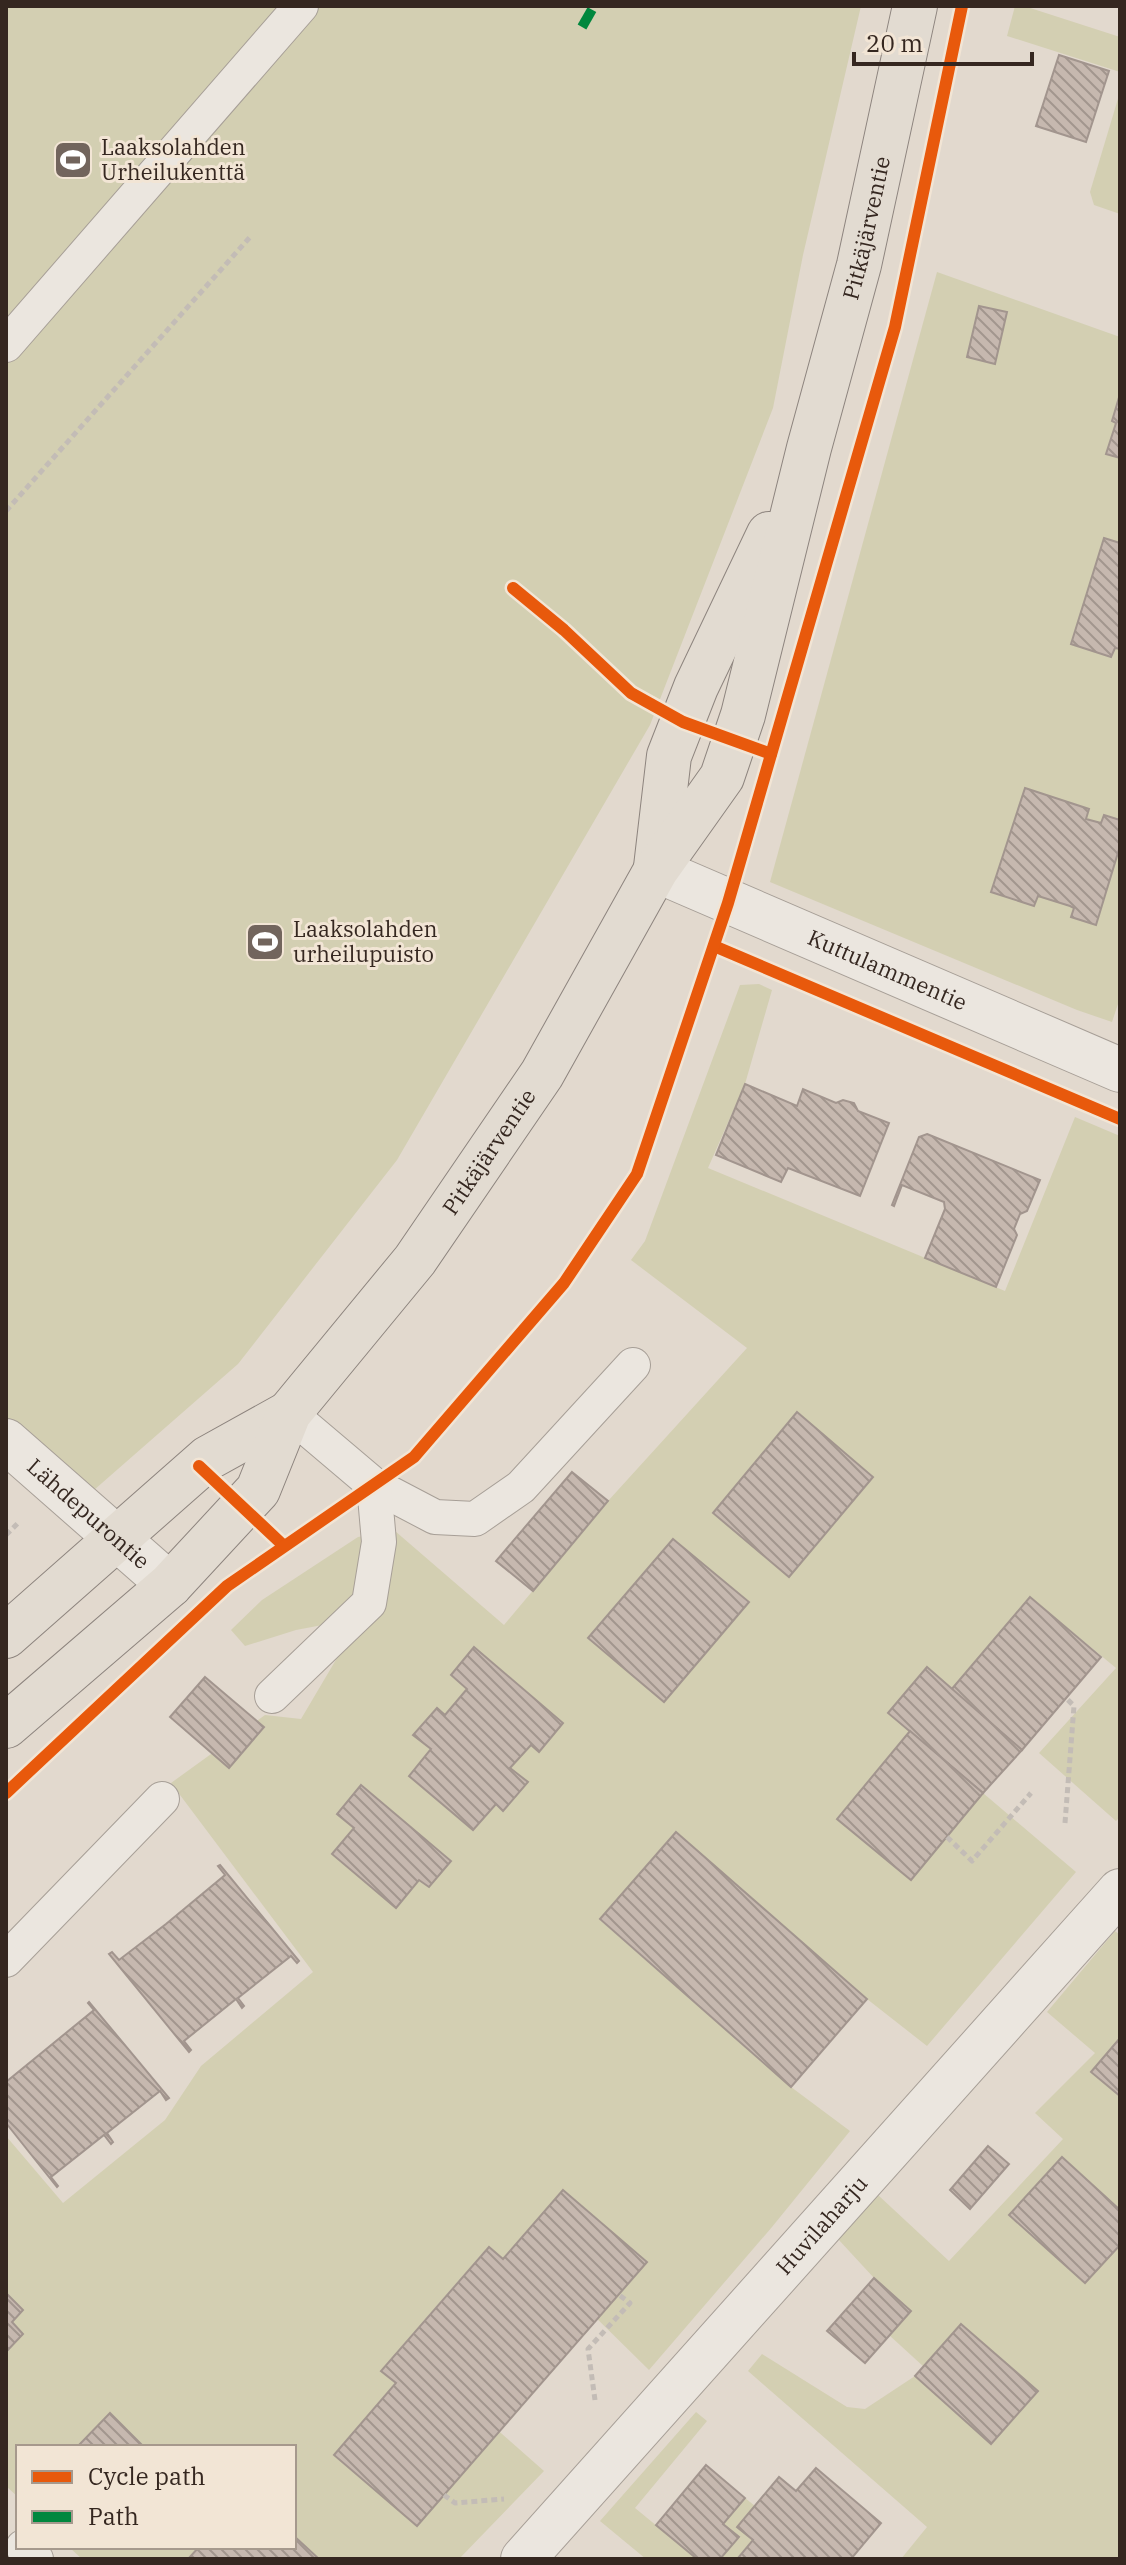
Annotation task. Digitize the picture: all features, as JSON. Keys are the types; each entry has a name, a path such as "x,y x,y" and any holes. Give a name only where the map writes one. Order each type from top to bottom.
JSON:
{"main road":[{"name":"Pitkäjärventie","path":"6,1726 170,1585 258,1490 289,1413 415,1260 542,1074 656,870 669,756 696,687 809,448 859,265 915,6"},
{"name":"Pitkäjärventie","path":"6,1636 208,1458 289,1413"}],"street":[{"name":"Kuttulammentie","path":"656,870 1120,1070"},
{"name":"Lähdepurontie","path":"6,1441 170,1585"},
{"name":"Huvilaharju","path":"523,2559 1120,1891"}],"lane":[{"path":"6,345 301,6"},
{"path":"289,1413 374,1485 435,1517 475,1519 521,1487 633,1365"},
{"path":"272,1696 369,1603 379,1542 374,1485"},
{"path":"6,1960 162,1799"}],"path":[{"path":"6,511 251,236"},
{"path":"1065,1823 1074,1706 1066,1698"},
{"path":"947,1837 972,1861 1031,1793"},
{"path":"603,2469 588,2349 630,2303 619,2295"}],"shaded area":[{"name":"Laaksolahden urheilupuisto","path":"6,6 861,6 803,255 773,408 650,725 397,1160 238,1364 78,1504 6,1441"},
{"path":"1015,6 1024,6 1120,37 1120,72 1007,36"},
{"path":"1120,92 1120,214 1094,205 1090,192"},
{"path":"937,272 1120,337 1120,998 1112,1022 770,882"},
{"path":"759,984 772,990 745,1084 708,1168 1005,1291 1075,1117 1120,1136 1120,1817 1116,1821 1039,1753 1116,1668 1030,1597 951,1690 927,1668 910,1731 837,1819 911,1880 983,1793 1076,1872 927,2046 867,1999 675,1832 600,1920 791,2087 850,2131 772,2227 649,2370 519,2242 503,2259 488,2247 402,2346 544,2471 459,2559 82,2559 71,2549 296,2549 296,2445 16,2445 16,2495 6,2486 6,2136 63,2203 165,2120 201,2066 313,1972 171,1783 265,1715 301,1719 350,1636 333,1623 296,1630 245,1646 231,1630 262,1600 358,1537 395,1531 504,1625 608,1501 747,1348 631,1260 645,1241 740,985"},
{"path":"1115,1931 1120,1935 1120,2559 901,2559 927,2527 748,2371 762,2354 847,2407 865,2409 924,2367 889,2335 911,2311 874,2278 838,2239 878,2195 949,2261 1063,2139 1035,2113 1095,2053 1047,2012"},
{"path":"696,2412 707,2421 635,2508 697,2559 646,2559 600,2521"},
{"path":"745,2498 755,2506 738,2527 753,2540 739,2559 720,2559 739,2537 723,2524"}],"building":[{"path":"1059,55 1109,71 1086,142 1036,126"},
{"path":"979,306 1007,312 995,364 967,357"},
{"path":"1120,394 1120,458 1106,454 1116,423 1112,421"},
{"path":"1104,538 1120,543 1120,649 1115,648 1111,657 1071,644"},
{"path":"1025,788 1089,809 1086,819 1101,823 1104,815 1120,820 1120,846 1096,925 1071,917 1074,908 1070,906 1038,896 1034,906 991,892"},
{"path":"745,1084 797,1106 803,1089 836,1103 843,1100 854,1103 858,1111 889,1123 860,1196 788,1168 781,1182 716,1155"},
{"path":"927,1134 1040,1180 1027,1211 1020,1214 1014,1229 1017,1235 996,1287 925,1258 945,1209 944,1202 902,1185 892,1205 919,1137"},
{"path":"797,1412 873,1477 789,1577 713,1513"},
{"path":"572,1472 608,1501 533,1591 496,1561"},
{"path":"673,1539 749,1602 664,1702 588,1638"},
{"path":"1030,1597 1101,1657 1022,1750 951,1690"},
{"path":"474,1647 563,1723 539,1752 531,1745 510,1768 528,1782 503,1811 496,1804 473,1830 409,1776 431,1749 413,1735 437,1708 445,1715 467,1689 451,1675"},
{"path":"927,1667 1022,1750 983,1793 888,1713"},
{"path":"205,1677 264,1727 229,1768 170,1717"},
{"path":"910,1731 983,1793 911,1880 837,1819"},
{"path":"361,1785 451,1861 429,1887 419,1880 396,1908 332,1854 354,1828 337,1814"},
{"path":"676,1832 867,1999 791,2087 600,1919"},
{"path":"220,1865 299,1961 297,1963 291,1956 238,1998 244,2006 242,2008 236,1999 184,2041 191,2050 189,2052 109,1954 112,1952 119,1960 166,1924 225,1875"},
{"path":"89,2002 169,2098 166,2100 160,2091 107,2133 113,2142 111,2144 104,2135 51,2177 57,2187 6,2123 6,2082 94,2010"},
{"path":"1120,2038 1120,2096 1091,2072"},
{"path":"988,2146 1009,2164 970,2209 950,2190"},
{"path":"1062,2157 1120,2210 1120,2245 1085,2283 1009,2215"},
{"path":"563,2190 647,2262 417,2526 334,2455 396,2383 381,2371 489,2247 503,2259"},
{"path":"874,2278 911,2311 865,2363 827,2331"},
{"path":"6,2293 23,2310 12,2322 23,2334 6,2352"},
{"path":"961,2324 1038,2391 991,2444 915,2376"},
{"path":"110,2413 142,2445 79,2445"},
{"path":"706,2465 745,2498 723,2524 739,2537 720,2559 697,2559 656,2525"},
{"path":"816,2468 881,2523 851,2559 738,2558 753,2540 737,2527 779,2477 796,2491"},
{"path":"296,2538 319,2559 188,2559 197,2549 296,2549"}],"marked path":[{"path":"582,27 594,6"}],"cycle path":[{"path":"6,1793 227,1586 414,1457 564,1283 637,1174 728,903 895,327 962,6"},
{"path":"513,588 564,630 631,693 683,722 771,754"},
{"path":"714,946 1120,1119"},
{"path":"199,1466 284,1546"}],"place":[{"name":"Laaksolahden Urheilukenttä","path":"73,160"},
{"name":"Laaksolahden urheilupuisto","path":"265,942"}]}
